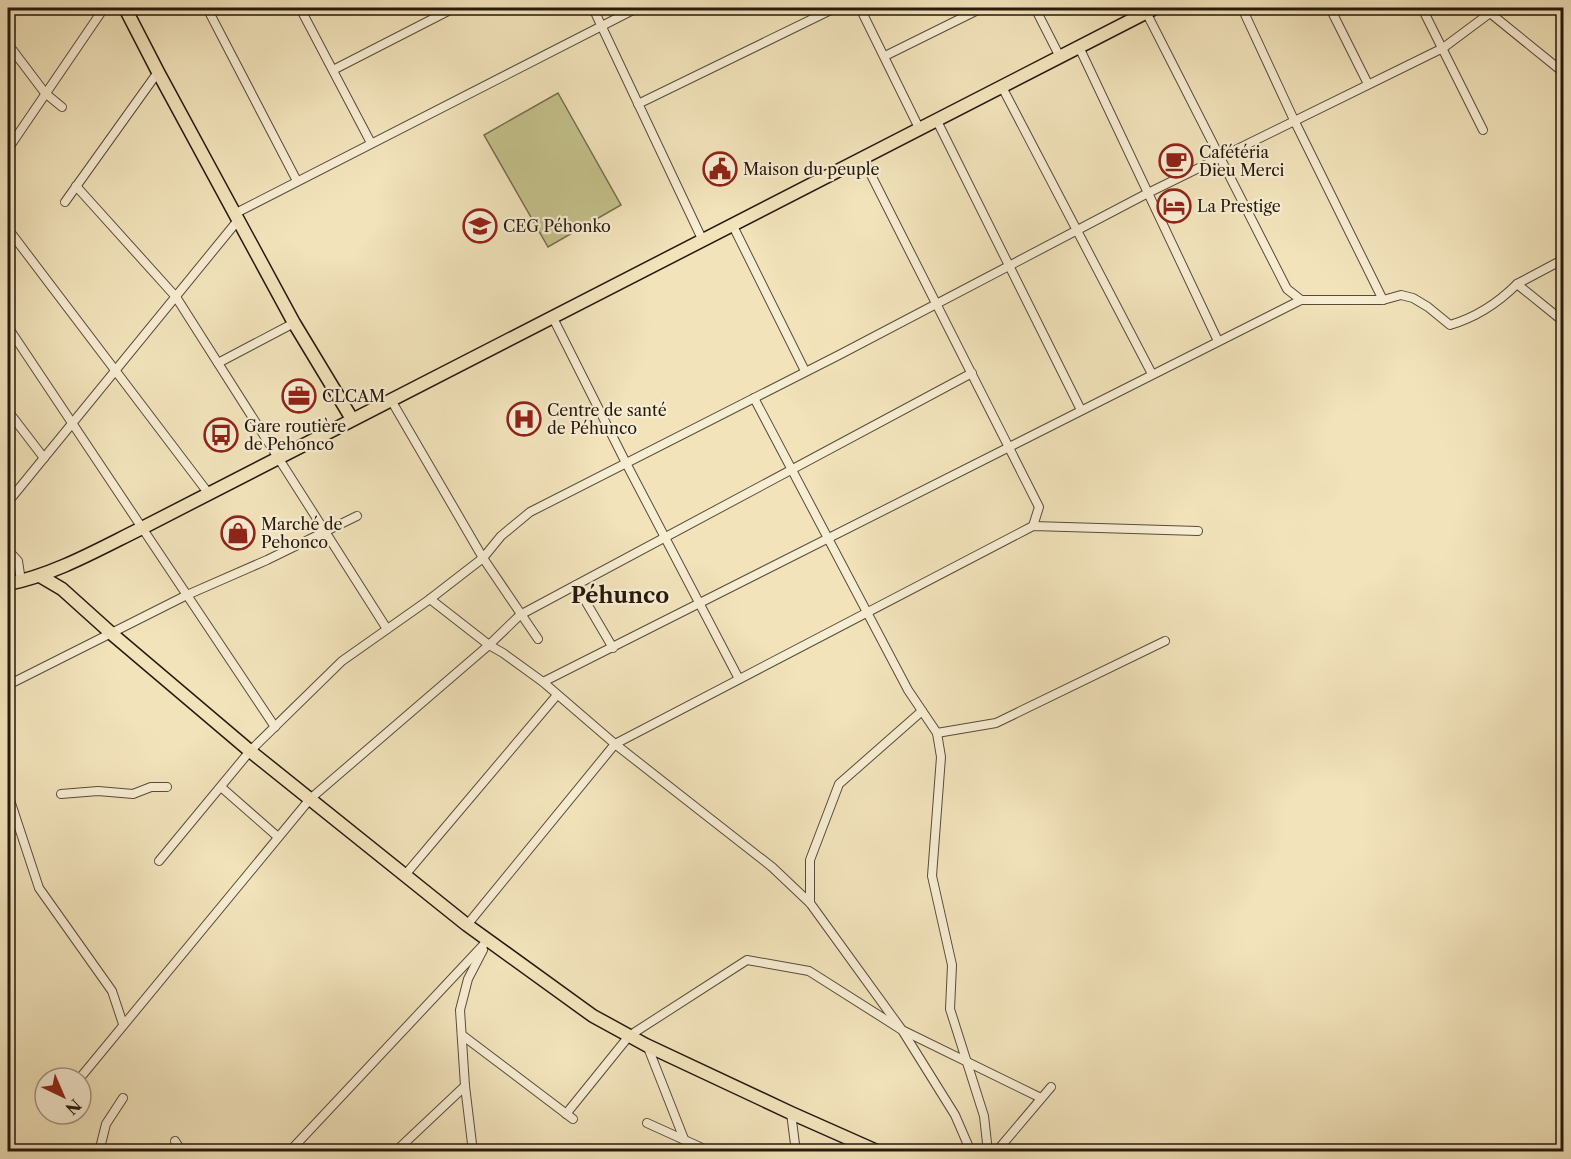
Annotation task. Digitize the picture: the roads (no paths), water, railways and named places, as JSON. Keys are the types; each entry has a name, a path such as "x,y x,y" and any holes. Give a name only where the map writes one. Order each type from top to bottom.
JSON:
{"main road":[{"path":"125,8 294,322 352,419"},
{"path":"8,584 40,576 64,566 142,528 1151,10"},
{"path":"62,589 64,566"},
{"path":"40,576 62,589 250,751 467,925 593,1016 646,1045 879,1152"}],"street":[{"path":"8,149 104,8"},
{"path":"207,8 297,181"},
{"path":"300,8 371,143"},
{"path":"333,70 454,8"},
{"path":"593,8 703,241"},
{"path":"8,502 176,297 238,216 297,181 637,8"},
{"path":"638,104 835,8"},
{"path":"860,8 920,130"},
{"path":"885,56 982,8"},
{"path":"1035,8 1060,57"},
{"path":"1242,8 1294,120 1383,300"},
{"path":"1329,8 1368,84"},
{"path":"1422,8 1483,130"},
{"path":"1151,10 1220,156 1287,289 1301,300"},
{"path":"159,861 250,751 342,661 430,599 483,558 501,537 530,512 1220,156 1443,48 1489,10 1563,73"},
{"path":"8,44 45,93 62,107"},
{"path":"1079,47 1218,341"},
{"path":"65,202 158,72"},
{"path":"1002,87 1152,374"},
{"path":"937,121 1081,410"},
{"path":"863,159 1039,507 1033,526"},
{"path":"76,186 176,297 387,629"},
{"path":"733,226 805,371"},
{"path":"8,229 209,494"},
{"path":"543,682 1301,300 1383,300 1401,295 1413,298 1450,324 1471,319 1502,300 1517,284 1563,259"},
{"path":"1517,284 1563,322"},
{"path":"553,318 739,679"},
{"path":"218,363 294,322"},
{"path":"9,333 275,727"},
{"path":"90,1066 310,799 489,645 520,615 972,373"},
{"path":"754,398 908,690 937,733 941,757 932,876 952,965 950,1009 984,1116 988,1152"},
{"path":"391,400 483,558 538,639"},
{"path":"8,411 44,458"},
{"path":"8,685 187,595 267,560 357,516"},
{"path":"467,925 615,744 1033,526 1198,531"},
{"path":"8,550 18,561 21,581"},
{"path":"576,585 613,648"},
{"path":"430,599 489,645 543,682 615,744 772,867 810,903 902,1030 955,1115 971,1152"},
{"path":"937,733 996,723 1166,641"},
{"path":"405,875 557,694"},
{"path":"810,903 810,860 839,784 922,711"},
{"path":"61,794 98,791 133,794 151,788 167,787"},
{"path":"221,787 278,837"},
{"path":"8,794 39,888 112,992 123,1024"},
{"path":"473,1152 465,1086 460,1010 468,979 488,940"},
{"path":"289,1152 488,940"},
{"path":"462,1035 570,1116 629,1036 747,960 809,971 902,1030 1041,1098"},
{"path":"646,1045 684,1139"},
{"path":"395,1152 465,1086"},
{"path":"996,1152 1051,1087"},
{"path":"99,1152 106,1124 123,1098"},
{"path":"791,1113 796,1152"},
{"path":"647,1122 711,1152"},
{"path":"175,1141 182,1152"}],"place":[{"name":"Cafétéria Dieu Merci","path":"1176,161"},
{"name":"Maison du peuple","path":"720,169"},
{"name":"La Prestige","path":"1174,206"},
{"name":"CEG Péhonko","path":"480,226"},
{"name":"CLCAM","path":"299,396"},
{"name":"Centre de santé de Péhunco","path":"524,419"},
{"name":"Gare routière de Pehonco","path":"221,435"},
{"name":"Marché de Pehonco","path":"238,533"}],"district":[{"name":"Péhunco","path":"620,595"}]}
